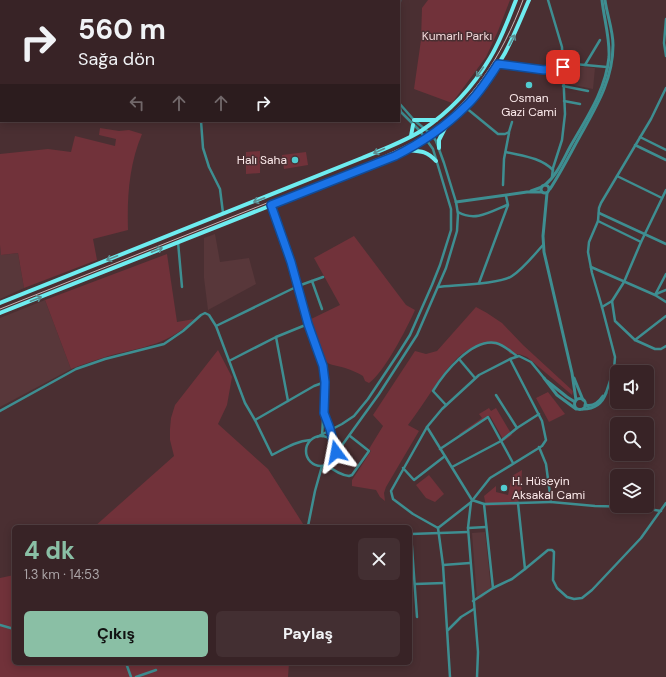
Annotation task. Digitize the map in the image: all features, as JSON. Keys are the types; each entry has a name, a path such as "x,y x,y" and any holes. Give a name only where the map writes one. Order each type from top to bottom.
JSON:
{"highway":[{"path":"0,303 362,158 422,130 436,120 476,79 490,58 502,35 516,0"},
{"path":"0,313 395,156 426,139 465,107 488,79 516,31 529,0"},
{"path":"414,120 436,120"},
{"path":"439,148 439,140 448,122"},
{"path":"411,136 413,125"},
{"path":"407,150 424,152 436,161"}],"street":[{"path":"548,0 562,47 565,114 563,134 552,178"},
{"path":"450,202 506,196 527,192 543,186 552,178 597,97 610,60 602,0"},
{"path":"527,192 548,191 561,172 602,96 608,81 612,37 605,0"},
{"path":"666,19 664,43 666,56"},
{"path":"585,65 600,40"},
{"path":"498,64 544,70 563,65 607,67"},
{"path":"544,70 546,73 563,80"},
{"path":"564,86 588,91"},
{"path":"446,405 433,391 446,373 459,359 474,348 490,343 502,345 518,356 531,362 557,395 576,409 594,408 599,405 606,393 614,369 615,360 590,267 588,248 598,221 601,203 640,138 666,88"},
{"path":"564,101 580,104"},
{"path":"0,411 80,367 104,359 164,344 183,331 202,314 208,314 216,326 245,403 272,455 288,446 322,435 330,429 346,422 359,410 373,393 410,335 438,272 450,233 452,218 450,202 433,148 426,139 422,130 400,104"},
{"path":"465,107 496,133 503,134 509,132"},
{"path":"310,440 306,447 307,457 314,464 322,466 331,462 379,394 417,335 449,259 456,235 458,212 439,148 432,135 413,125 401,112 400,108"},
{"path":"201,122 203,148 209,167 220,189 223,213"},
{"path":"503,184 506,152 512,122"},
{"path":"640,138 666,150"},
{"path":"635,145 666,160"},
{"path":"506,152 539,160 547,164 553,170"},
{"path":"617,176 662,198"},
{"path":"543,186 548,186 543,245 546,264 572,373 575,401 574,405 576,409"},
{"path":"542,192 543,186"},
{"path":"602,308 612,302 624,282 644,235 666,190"},
{"path":"479,283 508,205 506,196"},
{"path":"271,205 291,262 308,324 321,361 325,382 322,435"},
{"path":"458,212 468,216 477,217 508,205"},
{"path":"599,212 644,235 666,244"},
{"path":"598,221 641,242"},
{"path":"178,242 182,287"},
{"path":"438,287 505,280 511,277 543,245"},
{"path":"590,267 656,294 666,302"},
{"path":"656,294 666,274"},
{"path":"216,326 298,286 323,276"},
{"path":"312,281 322,309"},
{"path":"656,294 666,290"},
{"path":"612,302 615,321 635,340 655,349 666,346"},
{"path":"635,340 666,316"},
{"path":"229,361 276,337 308,324"},
{"path":"276,337 288,401"},
{"path":"450,677 443,565 438,528 413,514 392,498 391,489 427,427 446,405 479,375 518,356"},
{"path":"459,359 475,378"},
{"path":"438,528 471,501 490,478 544,444 546,438 542,421 510,360"},
{"path":"572,373 585,405 583,409"},
{"path":"544,378 567,398 575,401 580,399 583,400"},
{"path":"255,420 314,386 325,382"},
{"path":"585,405 590,406 594,404 606,393"},
{"path":"496,395 517,428"},
{"path":"324,413 335,447 335,455"},
{"path":"452,467 501,441 517,428 539,414"},
{"path":"440,449 488,417 513,463"},
{"path":"427,427 471,501 468,532 478,652 477,677"},
{"path":"322,435 333,443"},
{"path":"327,465 344,475 352,475 369,451 350,436"},
{"path":"539,448 546,464 551,502"},
{"path":"404,468 414,480 445,456"},
{"path":"308,525 322,466"},
{"path":"471,501 484,504 551,502 595,506 636,506 660,511"},
{"path":"518,503 525,569"},
{"path":"474,601 493,588 512,579 548,550 552,550 554,553 553,580 557,588 562,595 569,598 582,598 592,590 641,538 666,503"},
{"path":"484,504 493,588"},
{"path":"468,528 486,526"},
{"path":"412,534 468,532"},
{"path":"412,546 417,617"},
{"path":"443,565 470,564"},
{"path":"415,584 444,583"},
{"path":"448,630 460,617 474,609"},
{"path":"0,625 12,628"},
{"path":"127,665 131,677"},
{"path":"136,677 156,670"}],"shaded area":[{"path":"566,65 595,68 593,89 564,83"},
{"path":"215,234 220,262 249,258 256,284 208,310 204,278 204,238"},
{"path":"0,245 1,255 18,253 24,288 0,299"},
{"path":"45,300 71,369 0,407 0,318"},
{"path":"485,532 491,589 482,598 478,599 472,533"}],"green space":[{"name":"Kumarlı Parkı","path":"428,0 510,0 486,57 452,103 414,89 421,40 422,8"},
{"path":"100,128 119,131 129,130 142,134 134,157 130,181 128,230 93,239 97,260 24,288 18,253 1,255 0,154 48,149 71,152 75,136 115,146 116,139 99,135"},
{"path":"260,151 260,173 246,174 246,152"},
{"name":"Halı Saha","path":"306,152 308,165 284,169 282,155"},
{"path":"354,236 406,305 415,310 388,360 375,378 369,383 365,381 363,376 348,369 329,364 324,360 309,320 340,305 314,258"},
{"path":"167,254 177,322 194,319 176,334 166,339 146,347 107,357 71,369 45,300"},
{"path":"476,307 502,323 523,345 573,391 572,395 527,357 519,354 510,354 506,348 494,344 482,344 472,348 463,353 447,370 408,425 419,431 386,487 384,493 385,501 380,497 376,490 352,486 352,480 371,451 369,449 383,426 373,415 415,351 426,354 437,351"},
{"path":"218,350 232,377 227,405 218,424 268,469 304,525 96,525 174,456 170,440 170,429 171,418 175,405"},
{"path":"548,392 565,414 549,422 536,398"},
{"path":"489,408 491,411 496,408 512,435 504,441 490,416 461,436 459,434 482,418 479,414"},
{"path":"522,470 521,485 523,496 518,497 519,505 486,506 484,496 496,486 496,492 508,495 512,476"},
{"path":"429,475 444,494 435,502 426,498 416,485"},
{"path":"12,575 12,665 289,665 288,677 0,677 0,578"}],"tram line":[{"path":"0,309 340,174 390,153 418,139 454,112 469,96 495,60 515,21 523,0"}],"place":[{"name":"Osman Gazi Cami","path":"529,85"},
{"name":"Halı Saha","path":"295,160"},
{"name":"H. Hüseyin Aksakal Cami","path":"504,488"}],"route":[{"path":"336,452 324,413 325,382 323,366 308,324 291,262 271,205 395,156 415,146 432,135 467,106 498,64 544,70 563,67"}]}
